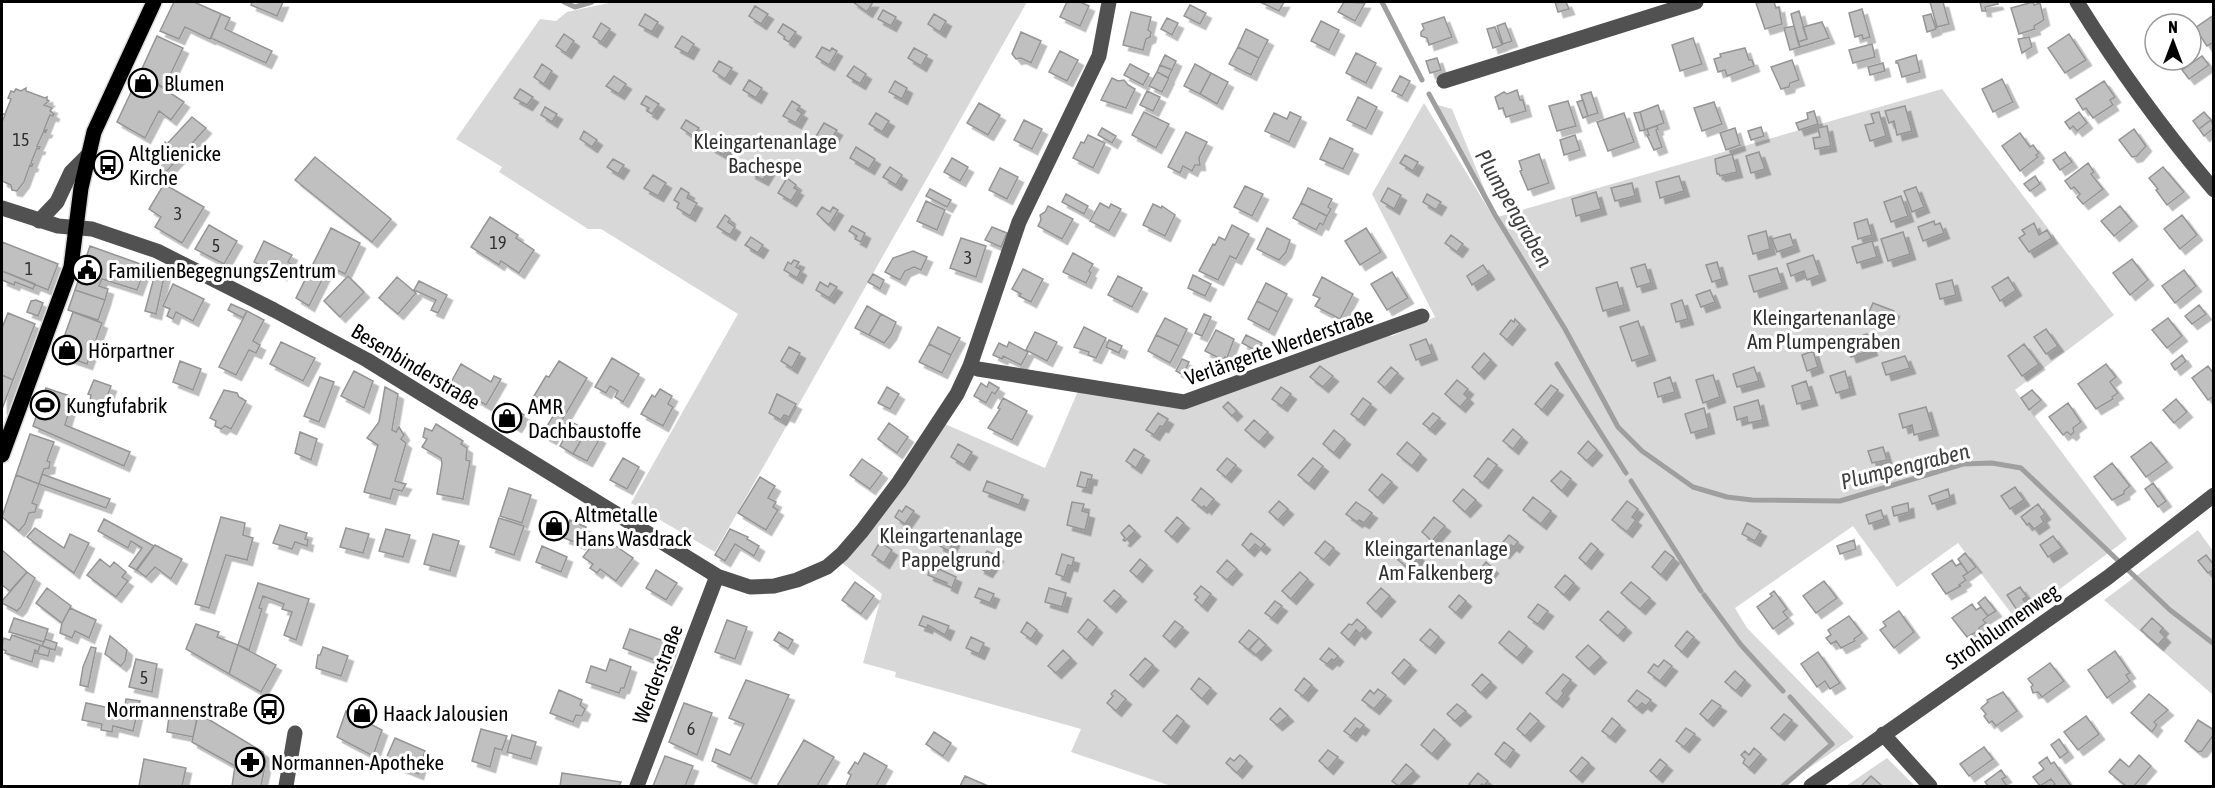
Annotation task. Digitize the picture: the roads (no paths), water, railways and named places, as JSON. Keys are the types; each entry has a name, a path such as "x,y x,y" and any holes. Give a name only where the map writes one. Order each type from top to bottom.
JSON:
{"main road":[{"path":"2,455 71,267 81,188 94,132 154,2"}],"street":[{"path":"717,576 750,587 774,586 797,580 827,567 862,531 899,482 957,393 970,366 1019,222 1099,56 1109,2"},
{"path":"1444,81 1696,2"},
{"path":"2077,2 2138,94 2174,143 2214,190"},
{"path":"39,221 57,202 71,172 87,156"},
{"name":"Besenbinderstraße","path":"2,208 58,226 92,229 157,251 367,360 717,576"},
{"name":"Verlängerte Werderstraße","path":"970,366 1184,402 1422,316"},
{"name":"Strohblumenweg","path":"1811,786 2107,578 2214,495"},
{"name":"Werderstraße","path":"637,786 717,576"},
{"path":"286,786 295,733"},
{"path":"1883,734 1930,786"}],"waterway":[{"name":"Plumpengraben","path":"564,2 575,7 592,2"},
{"name":"Plumpengraben","path":"1382,2 1422,80"},
{"name":"Plumpengraben","path":"1429,94 1495,215 1565,329 1618,427 1642,451 1693,487 1727,497 1752,500 1840,501 1963,464 1992,463 2021,468 2170,610 2214,644"},
{"path":"1557,364 1626,473"},
{"path":"1631,481 1701,591"},
{"path":"1704,595 1741,645 1783,691"},
{"path":"1783,786 1832,744 1790,697"}],"place":[{"name":"Blumen","path":"143,83"},
{"name":"Altglienicke Kirche","path":"108,165"},
{"name":"FamilienBegegnungsZentrum","path":"87,270"},
{"name":"Hörpartner","path":"67,350"},
{"name":"Kungfufabrik","path":"45,405"},
{"name":"AMR Dachbaustoffe","path":"507,418"},
{"name":"Altmetalle Hans Wasdrack","path":"554,526"},
{"name":"Normannenstraße","path":"269,709"},
{"name":"Haack Jalousien","path":"362,713"},
{"name":"Normannen-Apotheke","path":"250,762"}],"park label":[{"name":"Kleingartenanlage Bachespe","path":"765,153"},
{"name":"Kleingartenanlage Am Plumpengraben","path":"1824,329"},
{"name":"Kleingartenanlage Pappelgrund","path":"951,547"},
{"name":"Kleingartenanlage Am Falkenberg","path":"1436,560"}]}
